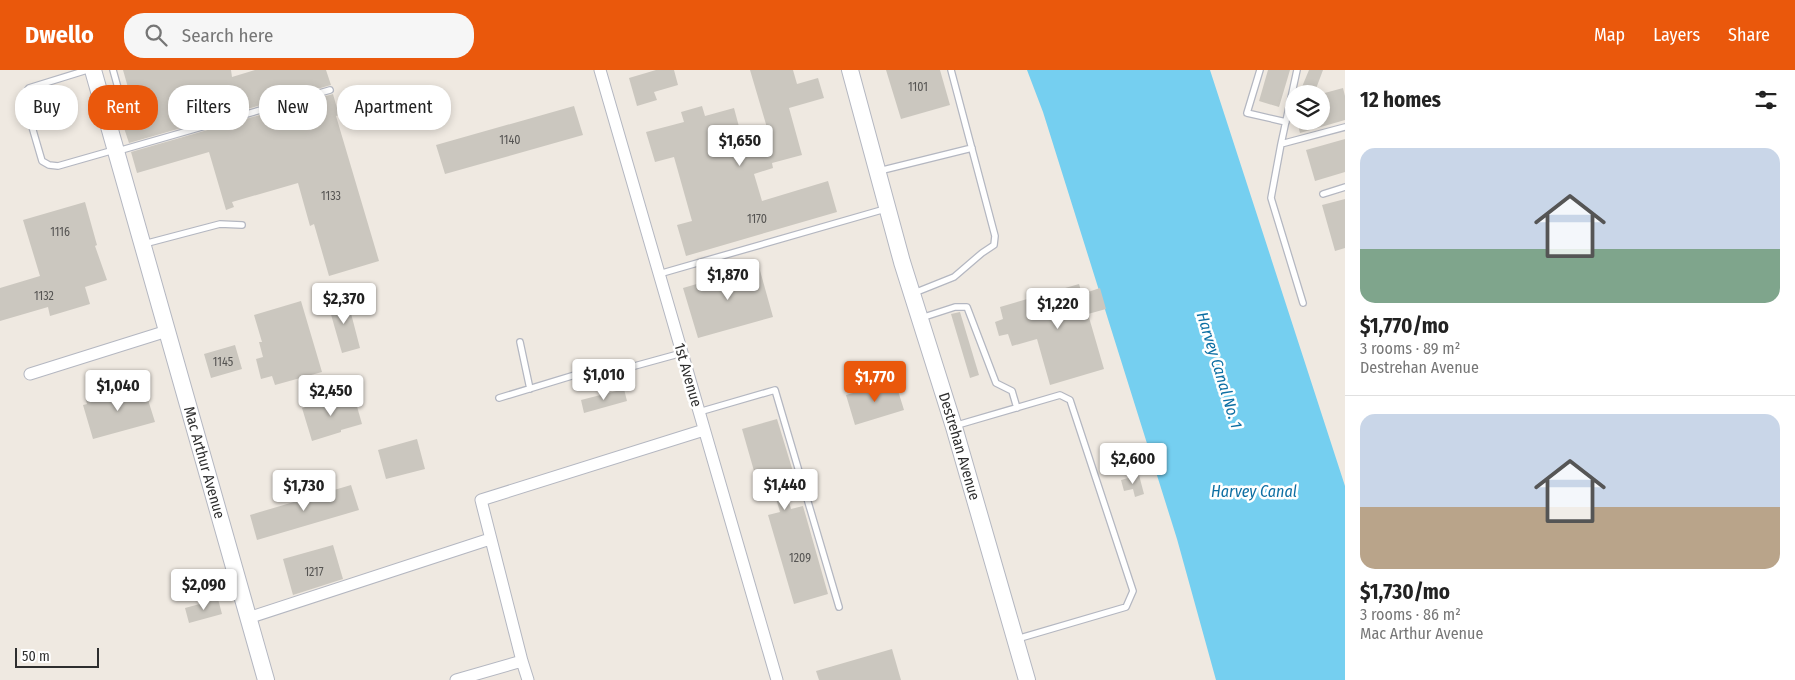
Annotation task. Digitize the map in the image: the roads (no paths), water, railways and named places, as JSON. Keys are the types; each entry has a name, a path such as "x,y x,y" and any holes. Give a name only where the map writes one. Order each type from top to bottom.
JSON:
{"main road":[{"name":"Mac Arthur Avenue","path":"93,70 97,85"},
{"name":"Destrehan Avenue","path":"850,70 912,294 954,427 1027,680"},
{"name":"Mac Arthur Avenue","path":"110,130 266,680"}],"street":[{"name":"1st Avenue","path":"600,70 777,680"},
{"path":"30,374 166,331"},
{"path":"528,680 480,500 704,430"},
{"path":"248,618 490,539"},
{"path":"456,680 471,678 522,661"}],"lane":[{"path":"87,70 29,88 24,96 42,161 49,166 58,166 330,90"},
{"path":"113,70 117,85"},
{"path":"912,294 954,277 994,245 995,236 950,70"},
{"path":"1260,70 1247,113 1285,122"},
{"path":"1294,85 1297,70"},
{"path":"1282,144 1345,127"},
{"path":"1285,128 1271,198 1302,303"},
{"path":"878,172 972,148"},
{"path":"1323,194 1345,187"},
{"path":"659,274 888,208"},
{"path":"142,244 220,224 242,225"},
{"path":"920,319 955,307 967,306 996,383 1012,390 1017,408"},
{"path":"520,342 530,389"},
{"path":"499,398 611,364 631,367 682,353"},
{"path":"700,412 775,390 839,607"},
{"path":"954,427 1060,395 1070,400 1133,591 1126,607 1015,640"}],"water":[{"name":"Harvey Canal","path":"1027,70 1210,70 1345,486 1345,680 1216,680 1177,539 1043,112"}],"water label":[{"name":"Harvey Canal No. 1","path":"1220,370"}]}
